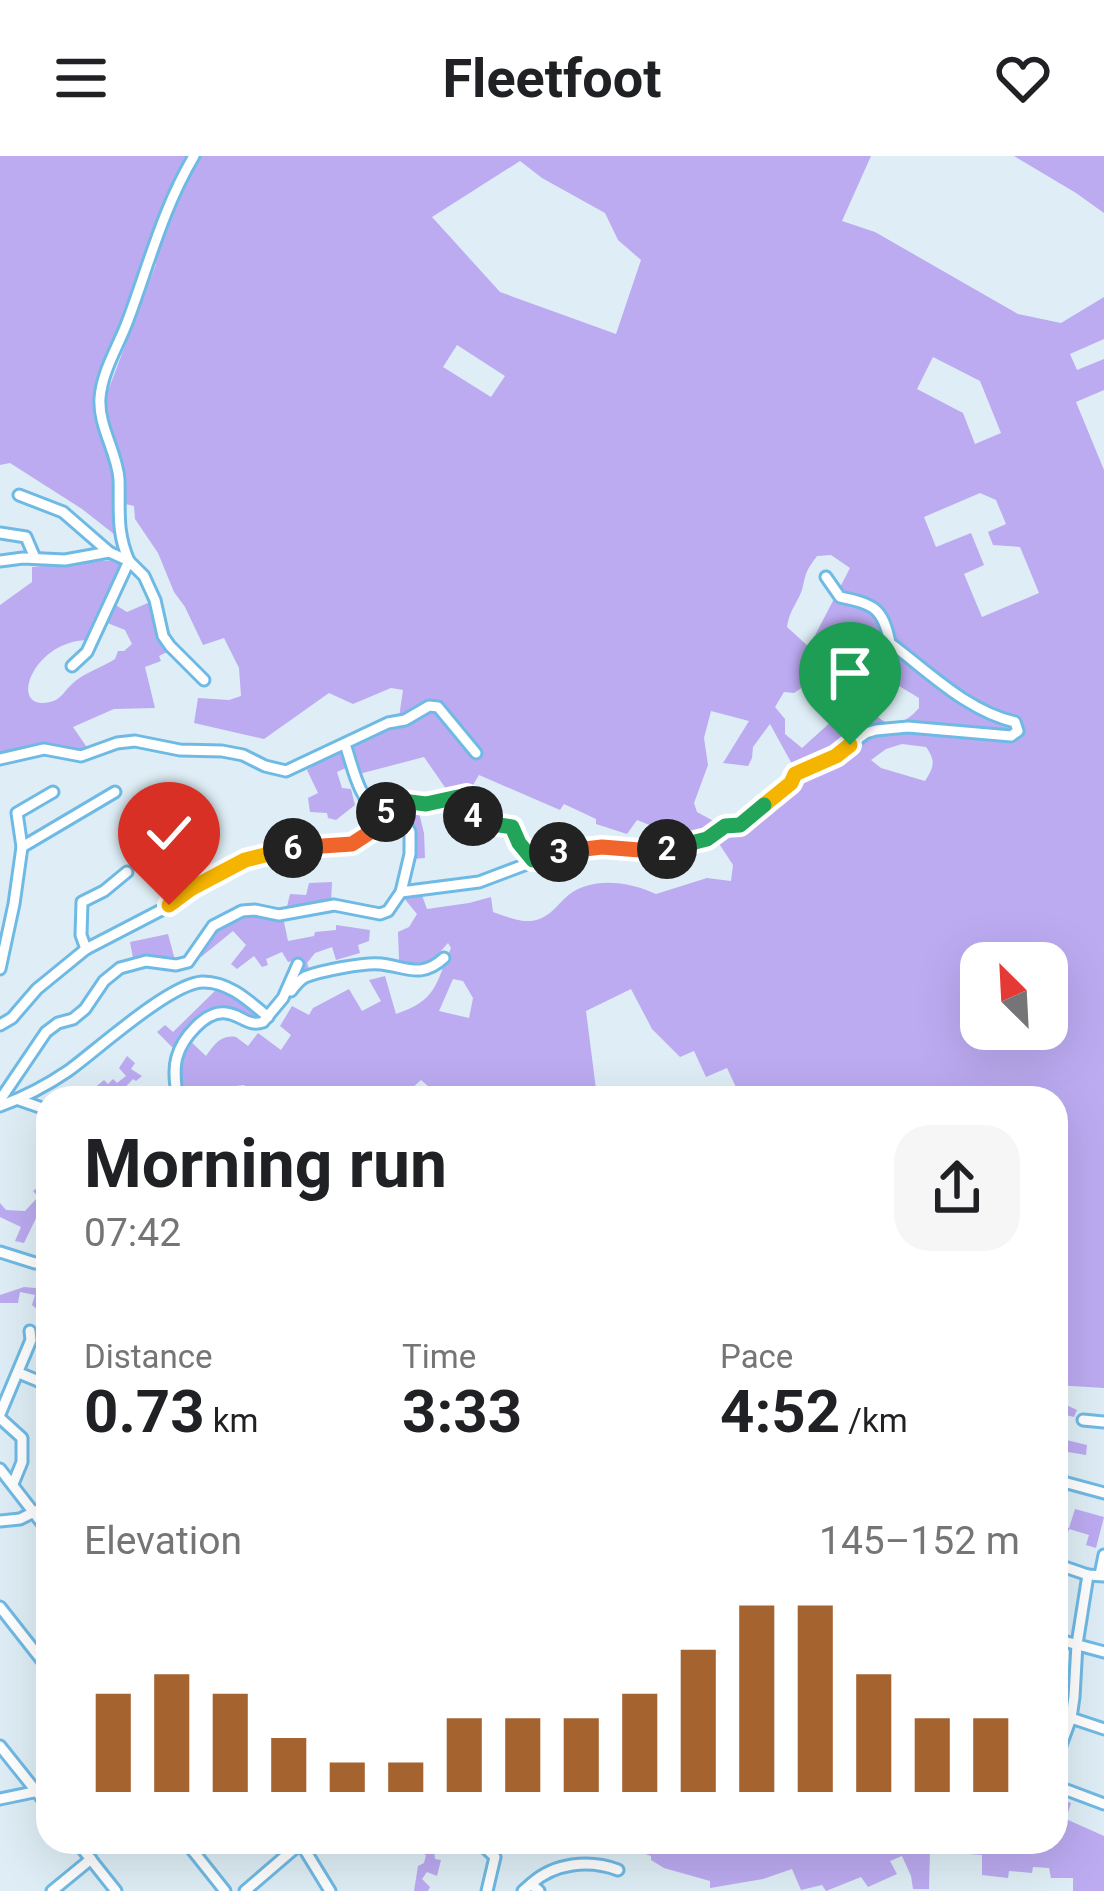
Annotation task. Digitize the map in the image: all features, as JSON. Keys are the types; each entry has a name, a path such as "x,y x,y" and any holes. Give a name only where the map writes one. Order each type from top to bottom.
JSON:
{"street":[{"path":"72,666 87,652 129,561 119,538 119,475 102,417 103,383 171,198 194,156"},
{"path":"19,495 62,512 110,552 129,561 144,576 155,600 163,636 204,680"},
{"path":"0,533 26,537 35,558"},
{"path":"0,561 64,560 110,552 119,538"},
{"path":"401,892 479,882 556,853 602,847 652,851 707,839 725,826 745,822 791,783 795,774 836,756 876,730 908,727 1011,736 1018,731 1015,722 971,705 890,643 882,616 864,602 841,597 826,577"},
{"path":"0,759 44,749 81,756 135,740 180,750 237,754 286,771 428,706 437,707 476,753"},
{"path":"0,1103 46,1032 85,1009 104,981 120,968 146,961 188,962 213,926 242,911 279,914 334,905 380,914 394,905 410,854 410,832 400,814 383,814 369,806 345,744"},
{"path":"0,969 22,847 17,812 53,792"},
{"path":"22,847 115,792"},
{"path":"0,1025 86,949 180,898 201,881 245,860 289,848 352,844 378,827 391,804 426,804 467,795 475,820 512,827 533,860"},
{"path":"146,815 180,898"},
{"path":"86,949 80,935 82,902 127,872"},
{"path":"177,1086 178,1052 208,1017 223,1012 257,1025 305,977 378,963 424,971 444,958"},
{"path":"283,998 298,964"},
{"path":"43,1086 141,1014 190,985 203,982 232,990 268,1017"},
{"path":"0,1103 36,1090"},
{"path":"18,1100 36,1105"},
{"path":"0,1252 36,1264"},
{"path":"13,1484 22,1462 22,1438 0,1416 31,1340 30,1331"},
{"path":"19,1373 36,1380"},
{"path":"0,1382 12,1387"},
{"path":"1083,1420 1104,1422"},
{"path":"0,1469 36,1516"},
{"path":"1068,1483 1104,1493"},
{"path":"0,1521 20,1520 34,1513"},
{"path":"1068,1568 1102,1575 1104,1555"},
{"path":"1068,1724 1088,1575"},
{"path":"0,1607 36,1653"},
{"path":"1068,1642 1104,1652"},
{"path":"1070,1718 1104,1730"},
{"path":"0,1746 36,1784"},
{"path":"1068,1790 1104,1804"},
{"path":"0,1799 36,1791"},
{"path":"87,1854 116,1891"},
{"path":"196,1854 226,1891"},
{"path":"245,1891 287,1854"},
{"path":"308,1854 330,1891"},
{"path":"487,1891 495,1857 492,1854"},
{"path":"52,1891 91,1859"},
{"path":"531,1889 542,1874 564,1867 600,1864 618,1870"}],"shaded area":[{"path":"0,156 871,156 842,221 875,232 1018,314 1061,323 1104,297 1104,339 1070,354 1077,370 1104,359 1104,390 1076,402 1104,470 1104,1388 1068,1386 1068,1086 735,1086 727,1068 706,1077 694,1051 680,1057 652,1029 631,989 586,1011 596,1086 428,1086 421,1080 414,1086 179,1086 178,1062 189,1040 206,1056 222,1039 236,1037 248,1046 258,1033 281,1050 291,1035 280,1026 292,1006 309,1015 313,1008 349,989 362,1011 381,1001 369,980 385,976 396,1014 420,1003 437,981 451,948 448,943 422,964 399,960 398,932 409,927 417,914 403,897 420,890 427,909 491,897 493,912 531,921 546,916 573,892 596,884 633,886 656,894 707,878 731,881 733,865 716,839 729,828 748,823 798,775 770,724 753,747 748,766 723,763 749,721 711,711 704,738 708,765 694,803 697,812 719,824 677,844 672,834 637,820 627,834 596,824 596,819 564,804 560,810 479,775 470,790 451,796 424,757 359,774 352,746 398,724 403,690 391,688 353,704 329,693 264,739 194,723 198,698 241,696 239,668 224,638 203,645 158,553 135,519 134,506 121,503 120,467 105,413 106,396 156,264 143,261 99,403 115,456 119,538 10,463 0,465","holes":["520,161 605,213 618,240 641,260 616,334 500,292 432,217","457,345 505,376 491,397 443,367","933,357 980,381 1001,433 975,444 963,413 917,389","980,493 996,500 1006,524 988,532 993,545 1020,547 1039,593 982,617 964,574 984,565 971,533 936,547 924,517","831,555 850,568 809,647 787,627 817,556","826,671 847,703 802,748 785,734 785,719 775,707 784,692 794,693","884,677 919,698 919,708 904,721 882,720 861,697","902,744 926,747 933,764 925,781 881,768 871,760","453,979 463,981 473,998 469,1018 439,1011"]},
{"path":"1014,156 1104,156 1104,213 1076,193"},
{"path":"124,563 90,640 70,643 41,662 32,674 30,696 37,702 54,701 77,680 115,659 118,651 132,644 125,630 105,622 114,604 127,612 150,602 159,638 169,651 159,656 161,661 145,667 155,708 114,709 73,727 88,749 0,755 0,605 32,582 32,567"},
{"path":"341,749 350,766 337,772 342,788 351,789 355,805 336,820 327,813 310,812 308,798 318,793 307,770"},
{"path":"398,804 418,809 425,858 413,859 412,828 390,809"},
{"path":"332,882 331,903 286,911 290,894 306,895 309,883"},
{"path":"250,913 283,917 288,941 336,930 336,925 370,930 369,941 358,945 360,953 336,960 332,947 315,953 307,963 311,974 289,989 302,965 299,960 288,962 282,952 266,959 268,965 262,967 254,956 237,969 231,964 246,945 233,931 199,955 219,927"},
{"path":"168,934 175,960 133,958 130,942"},
{"path":"218,988 260,1013 258,1023 228,1011 210,1013 175,1050 157,1032 165,1025 173,1032"},
{"path":"127,1056 135,1063 131,1069 142,1076 126,1086 97,1086 104,1080 117,1083 126,1076 119,1068"},
{"path":"36,1199 36,1218 24,1243 15,1241 21,1227 0,1217 0,1203 6,1210 25,1211"},
{"path":"36,1288 36,1308 32,1305 35,1295 20,1292 18,1303 0,1303 0,1295"},
{"path":"1068,1440 1087,1445 1086,1455 1068,1452"},
{"path":"1075,1509 1104,1517 1096,1548 1086,1545 1089,1535 1069,1529"},
{"path":"1068,1820 1104,1836 1104,1891 1073,1891 1073,1878 1051,1878 1049,1868 1033,1867 1032,1873 1009,1871 1008,1878 982,1875 982,1855 969,1854 1068,1854"},
{"path":"434,1854 441,1860 437,1876 427,1872 422,1879 428,1891 414,1891 418,1866 426,1855"},
{"path":"645,1854 930,1854 929,1889 913,1889 902,1856 890,1861 897,1874 868,1887 861,1877 826,1891 822,1885 801,1890 792,1869 710,1888 710,1881 664,1868"}],"route":[{"path":"169,905 201,881 245,860 289,848 352,844 378,827 387,807 402,801 418,805 467,795 475,820 512,827 533,860 602,847 652,851 684,847 725,826 745,822 791,783 795,774 850,745"}]}
